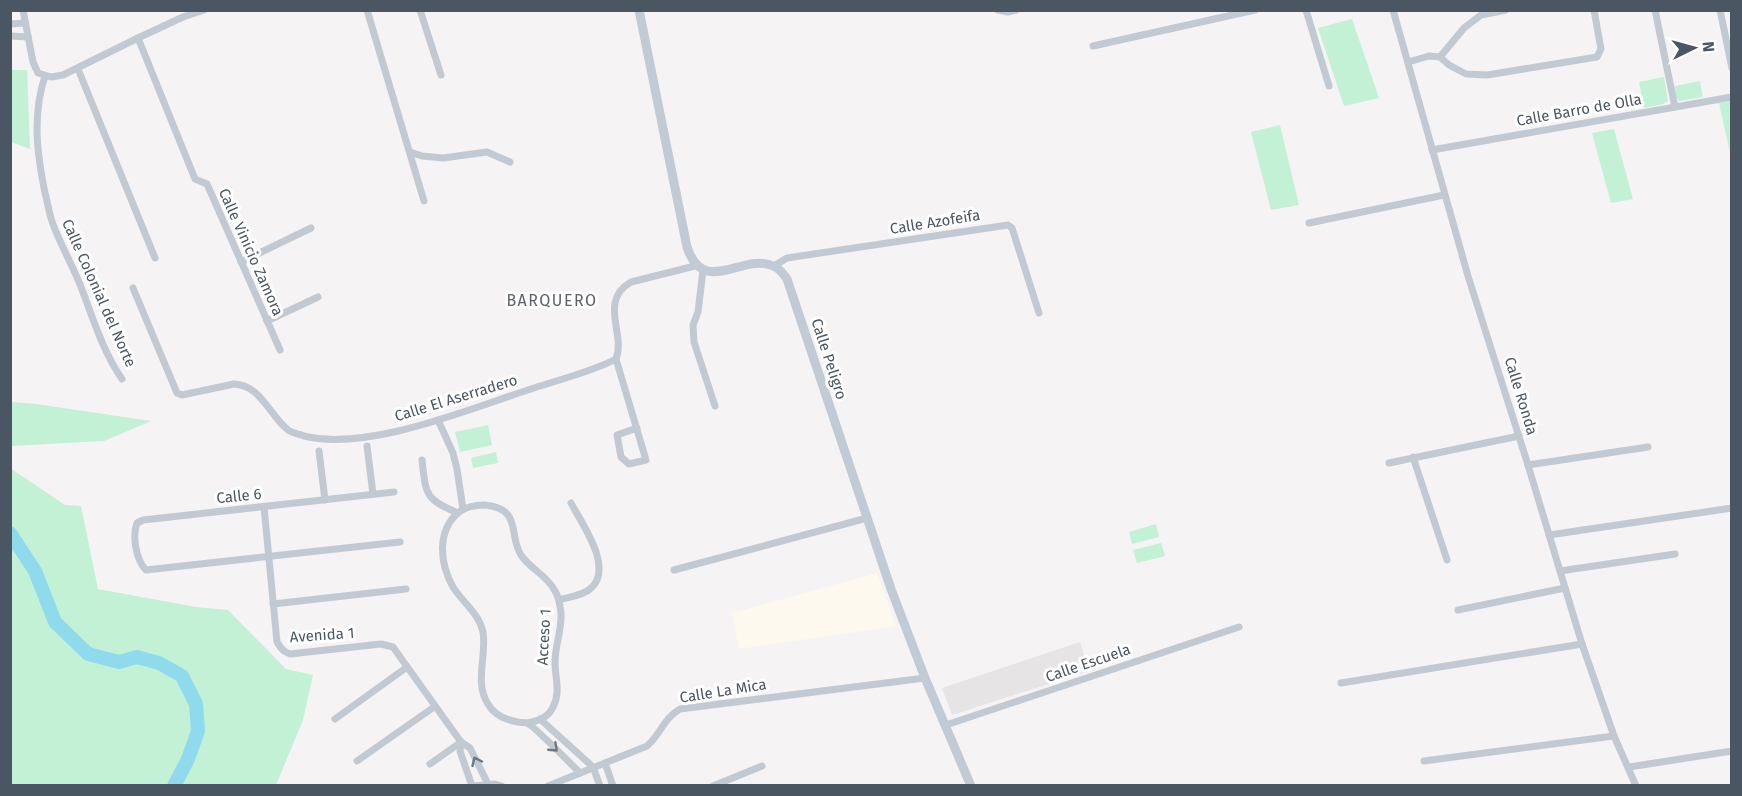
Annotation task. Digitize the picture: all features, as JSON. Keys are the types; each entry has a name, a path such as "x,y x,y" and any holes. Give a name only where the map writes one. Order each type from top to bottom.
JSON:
{"main road":[{"path":"639,10 691,259 699,268 722,270 765,263 774,266"},
{"name":"Calle Peligro","path":"774,266 780,271 791,290 891,589 971,786"}],"street":[{"path":"23,10 33,62 38,73 45,76 63,75 78,69 138,38 204,10"},
{"path":"367,10 424,201"},
{"path":"420,10 441,75"},
{"path":"998,10 1008,12 1016,10"},
{"path":"1093,46 1255,10"},
{"path":"1306,10 1329,86"},
{"name":"Calle Ronda","path":"1393,10 1468,276 1582,644 1614,736 1636,786"},
{"path":"1440,57 1480,13 1506,10"},
{"path":"1408,62 1429,56 1440,57 1466,74 1477,75 1597,57 1600,49 1594,10"},
{"path":"1655,10 1675,107"},
{"path":"1720,10 1731,68"},
{"path":"10,24 25,23"},
{"path":"10,36 28,37"},
{"name":"Calle Vinicio Zamora","path":"138,38 195,179 207,184 280,350"},
{"path":"78,69 155,258"},
{"name":"Calle Colonial del Norte","path":"45,76 39,95 36,119 41,171 52,223 78,279 104,345 122,379"},
{"name":"Calle Barro de Olla","path":"1432,150 1731,97"},
{"path":"410,152 443,158 487,152 510,162"},
{"path":"1309,223 1444,195"},
{"name":"Calle Azofeifa","path":"774,266 787,258 1008,225 1012,228 1040,313"},
{"path":"241,262 311,228"},
{"path":"637,428 617,435 621,457 628,464 646,460 637,428 616,359 618,349 615,304 622,286 631,282 699,268 698,312 693,325 694,342 715,406"},
{"name":"Calle El Aserradero","path":"133,288 175,391 179,394 242,384 261,399 289,431 316,439 340,440 415,428 616,359"},
{"path":"267,321 318,297"},
{"path":"438,420 453,453 460,511 446,526 442,544 446,569 453,587 475,615 483,632 482,682 487,704 500,717 510,721 527,723 540,719 593,767 600,786"},
{"path":"1389,463 1519,436"},
{"path":"367,446 373,494"},
{"path":"1528,465 1648,447"},
{"path":"320,451 325,500"},
{"path":"1413,457 1447,560"},
{"path":"422,460 425,489 429,496 433,501 460,511"},
{"name":"Calle 6","path":"268,557 146,570 139,561 135,527 139,521 394,492"},
{"path":"558,600 589,590 597,580 600,567 597,554 571,503"},
{"name":"Acceso 1","path":"460,511 488,505 505,513 514,526 519,552 527,563 548,580 555,589 561,615 555,663 557,694 551,711 540,719"},
{"name":"Avenida 1","path":"264,507 278,642 284,652 290,654 381,644 393,647 434,707 461,742 470,748 488,784"},
{"path":"1549,535 1731,508"},
{"path":"674,570 867,518"},
{"path":"268,557 400,542"},
{"path":"1560,571 1675,554"},
{"path":"1458,610 1565,588"},
{"path":"273,604 406,589"},
{"name":"Calle Escuela","path":"946,725 1239,627"},
{"path":"1341,683 1582,644"},
{"path":"334,719 407,667"},
{"name":"Calle La Mica","path":"548,786 647,746 669,715 680,710 926,678"},
{"path":"357,761 434,707"},
{"path":"527,723 580,773"},
{"path":"1424,761 1614,736"},
{"path":"430,764 461,742"},
{"name":"Avenida 1","path":"461,742 460,751 473,786"},
{"path":"1629,767 1731,751"},
{"path":"605,763 613,786"},
{"path":"713,786 762,766"},
{"path":"473,786 488,784 502,786"}],"shaded area":[{"path":"877,573 896,626 739,649 732,613"},
{"path":"1080,642 1089,671 952,715 942,688"}],"green space":[{"path":"1352,19 1379,98 1344,106 1318,28"},
{"path":"11,70 27,70 30,149 11,142"},
{"path":"1664,77 1668,101 1644,108 1639,82"},
{"path":"1700,81 1703,97 1679,101 1675,86"},
{"path":"1732,101 1731,157 1719,103"},
{"path":"1280,125 1299,205 1271,210 1251,132"},
{"path":"1614,129 1633,199 1611,203 1592,133"},
{"path":"11,402 151,421 104,441 11,446"},
{"path":"488,425 492,445 460,452 455,432"},
{"path":"496,452 498,463 473,468 471,458"},
{"path":"10,468 65,505 81,506 98,589 196,607 228,610 286,669 313,675 303,720 276,785 11,785"},
{"path":"1156,524 1159,537 1132,544 1129,532"},
{"path":"1161,543 1165,556 1137,563 1133,550"}],"waterway":[{"path":"10,533 35,571 55,622 88,654 119,662 137,657 159,663 182,676 196,704 198,731 188,759 174,786"}],"district":[{"name":"BARQUERO","path":"552,300"}]}
